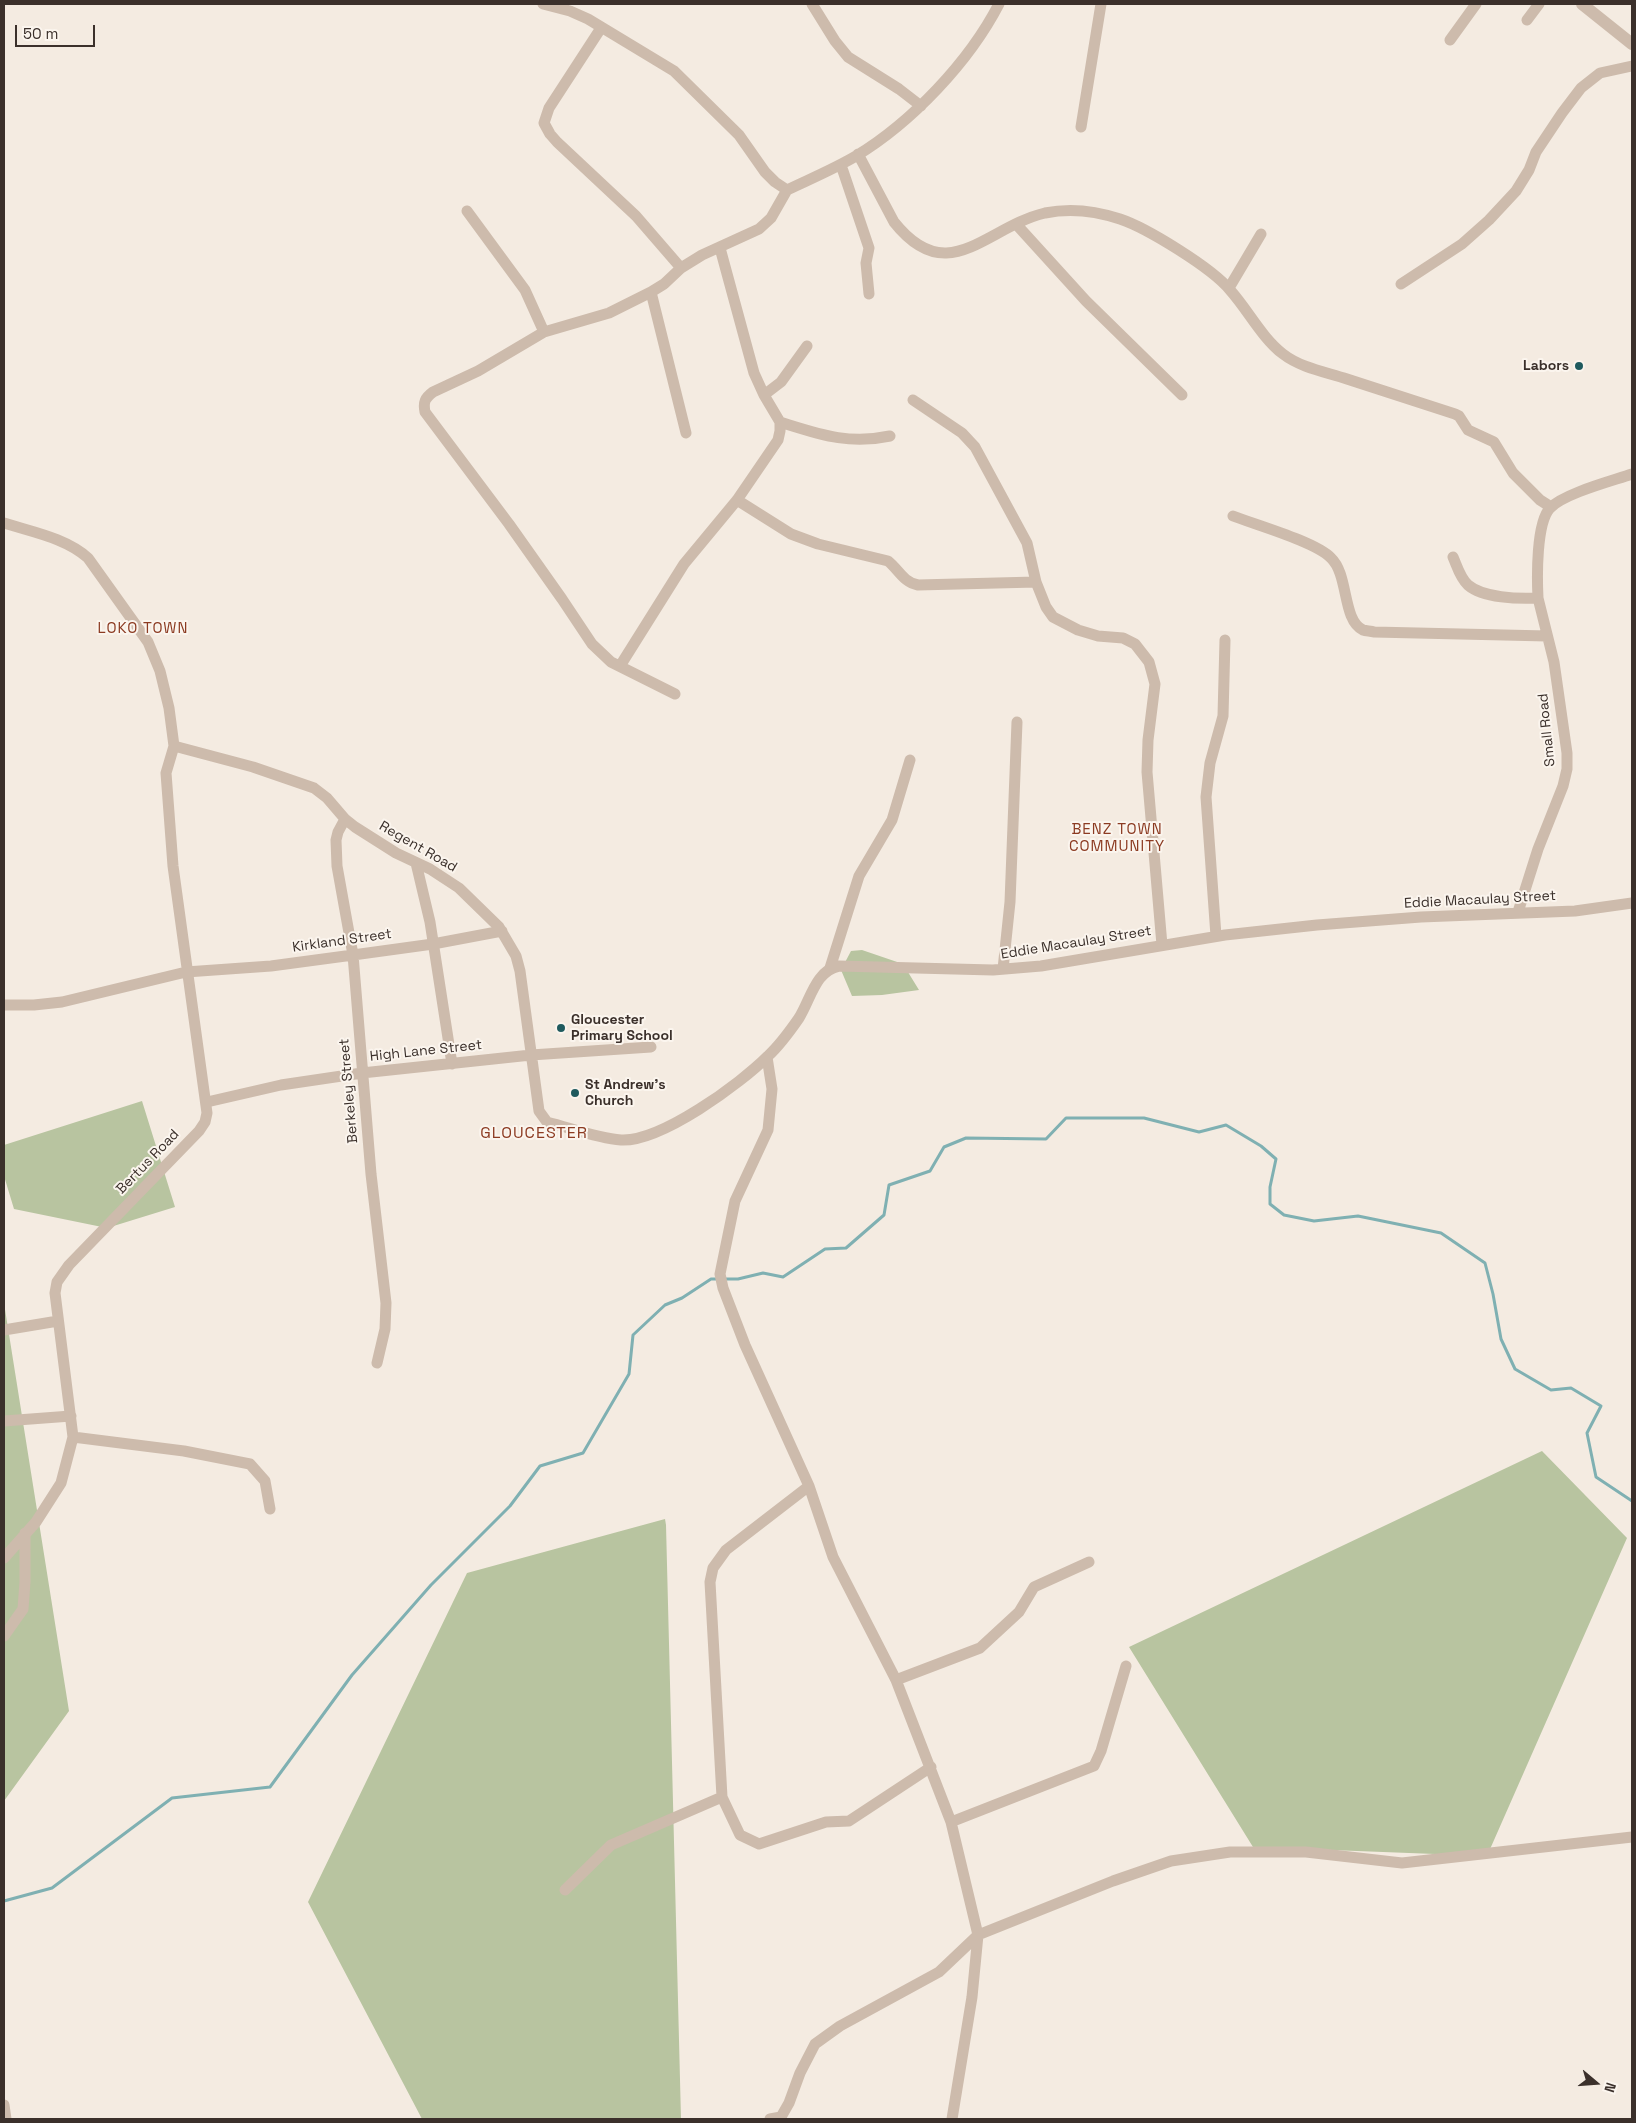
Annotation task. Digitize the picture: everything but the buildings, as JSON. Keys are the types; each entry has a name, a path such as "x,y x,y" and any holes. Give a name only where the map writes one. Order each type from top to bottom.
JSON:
{"street":[{"path":"543,4 570,11 588,19 674,71 739,135 774,182 787,190"},
{"path":"812,4 835,40 848,56 899,89 921,106"},
{"path":"675,694 611,662 592,644 509,524 425,412 423,404 426,397 478,371 544,332 609,313 664,284 681,268 702,254 720,248 759,229 771,218 787,190 841,165 921,106 967,54 999,4"},
{"path":"1081,127 1101,4"},
{"path":"1450,40 1476,4"},
{"path":"1527,20 1539,4"},
{"path":"1582,4 1632,44"},
{"path":"601,28 549,108 545,117 546,128 563,148 636,216 681,268"},
{"path":"1400,284 1462,244 1489,220 1516,191 1529,170 1536,152 1581,88 1600,73 1632,66"},
{"path":"858,154 894,222 913,242 925,249 937,253 949,253 964,249 1044,213 1082,211 1119,218 1138,226 1200,264 1229,288 1274,346 1284,354 1309,367 1459,416 1468,430 1494,442 1513,473 1540,500 1551,507 1574,494 1632,474"},
{"path":"841,165 869,248 866,263 869,294"},
{"path":"467,211 525,290 544,332"},
{"path":"1016,224 1086,300 1182,395"},
{"path":"1229,288 1260,234"},
{"path":"620,666 684,564 737,500 778,440 780,422 754,373 720,248"},
{"path":"650,292 686,433"},
{"path":"764,395 781,382 807,346"},
{"path":"913,400 962,433 975,447 1027,542 1036,582 1046,607 1053,617 1078,630 1098,636 1123,638 1135,644 1154,672 1156,684 1147,748 1147,772 1162,945"},
{"path":"780,422 830,438 874,439 890,436"},
{"path":"737,500 791,534 818,544 888,561 907,583 918,585 1036,582"},
{"name":"Small Road","path":"1518,912 1538,849 1563,786 1567,769 1567,754 1554,662 1538,598 1537,552 1545,517 1551,507"},
{"path":"1233,516 1317,548 1332,558 1342,573 1351,615 1356,624 1363,630 1374,632 1547,636"},
{"path":"4,523 66,544 77,549 88,558 148,642 160,671 169,708 174,746"},
{"path":"1453,557 1462,577 1468,585 1478,590 1506,597 1538,598"},
{"path":"1216,936 1206,797 1210,763 1220,733 1223,716 1225,640"},
{"path":"1002,969 1010,902 1018,722"},
{"name":"Regent Road","path":"174,746 253,767 314,788 327,798 345,819 396,853 435,872 459,888 502,931 516,956 520,971 531,1055"},
{"name":"Bertus Road","path":"4,1558 36,1522 61,1482 73,1437 55,1293 57,1282 62,1273 199,1131 204,1122 207,1102 186,972 173,866 166,785 166,773 174,746"},
{"path":"531,1055 538,1111 541,1117 547,1122 621,1140 639,1138 665,1129 726,1091 767,1057 792,1030 805,1009 820,977 830,968 859,876 892,820 910,760"},
{"name":"Berkeley Street","path":"345,819 338,832 336,849 353,955 372,1184 386,1303 385,1329 377,1363"},
{"path":"416,863 430,922 452,1064"},
{"name":"Eddie Macaulay Street","path":"830,968 839,966 964,970 1041,966 1216,936 1317,924 1518,912 1575,911 1632,903"},
{"name":"Kirkland Street","path":"4,1004 34,1005 62,1002 186,972 271,966 433,944 502,931"},
{"name":"High Lane Street","path":"207,1102 281,1085 362,1073 531,1055 651,1047"},
{"path":"767,1057 772,1089 768,1130 735,1201 720,1274 723,1288 745,1345 809,1486 833,1557 896,1680 951,1822 978,1935 972,1997 952,2119"},
{"path":"4,1330 58,1321"},
{"path":"4,1421 71,1416"},
{"path":"73,1437 184,1451 250,1464 265,1481 270,1509"},
{"path":"809,1486 726,1550 713,1568 710,1582 722,1797 740,1835 760,1844 826,1822 849,1821 931,1767"},
{"path":"4,1636 23,1610 25,1533"},
{"path":"896,1680 980,1648 1019,1612 1034,1587 1089,1562"},
{"path":"951,1822 1094,1766 1126,1666"},
{"path":"565,1890 611,1844 722,1797"},
{"path":"770,2119 781,2117 815,2044 840,2026 939,1972 978,1935 1113,1881 1171,1861 1230,1852 1306,1852 1402,1863 1632,1838"},
{"path":"4,2105 6,2119"}],"green space":[{"path":"862,950 903,964 919,990 882,995 852,996 841,970 851,951"},
{"path":"142,1101 175,1207 107,1228 14,1209 4,1176 4,1145"},
{"path":"4,1303 69,1711 4,1801"},
{"path":"1542,1451 1627,1538 1487,1856 1253,1847 1129,1647"},
{"path":"665,1519 681,2119 422,2119 308,1902 467,1573"}],"waterway":[{"path":"4,1901 52,1888 172,1798 270,1787 352,1675 431,1585 510,1506 540,1466 583,1453 629,1374 633,1335 665,1305 682,1298 711,1279 738,1279 763,1273 783,1277 825,1249 846,1248 884,1215 889,1185 930,1171 944,1147 966,1138 1046,1139 1066,1118 1144,1118 1199,1132 1226,1125 1261,1146 1276,1159 1270,1187 1270,1204 1284,1215 1314,1221 1358,1216 1441,1233 1485,1263 1501,1339 1515,1369 1551,1390 1571,1388 1601,1406 1587,1433 1596,1477 1632,1501"}],"place":[{"name":"Labors","path":"1579,366"},
{"name":"Gloucester Primary School","path":"561,1028"},
{"name":"St Andrew's Church","path":"575,1093"}],"district":[{"name":"LOKO TOWN","path":"143,629"},
{"name":"BENZ TOWN COMMUNITY","path":"1117,838"},
{"name":"GLOUCESTER","path":"534,1134"}]}
